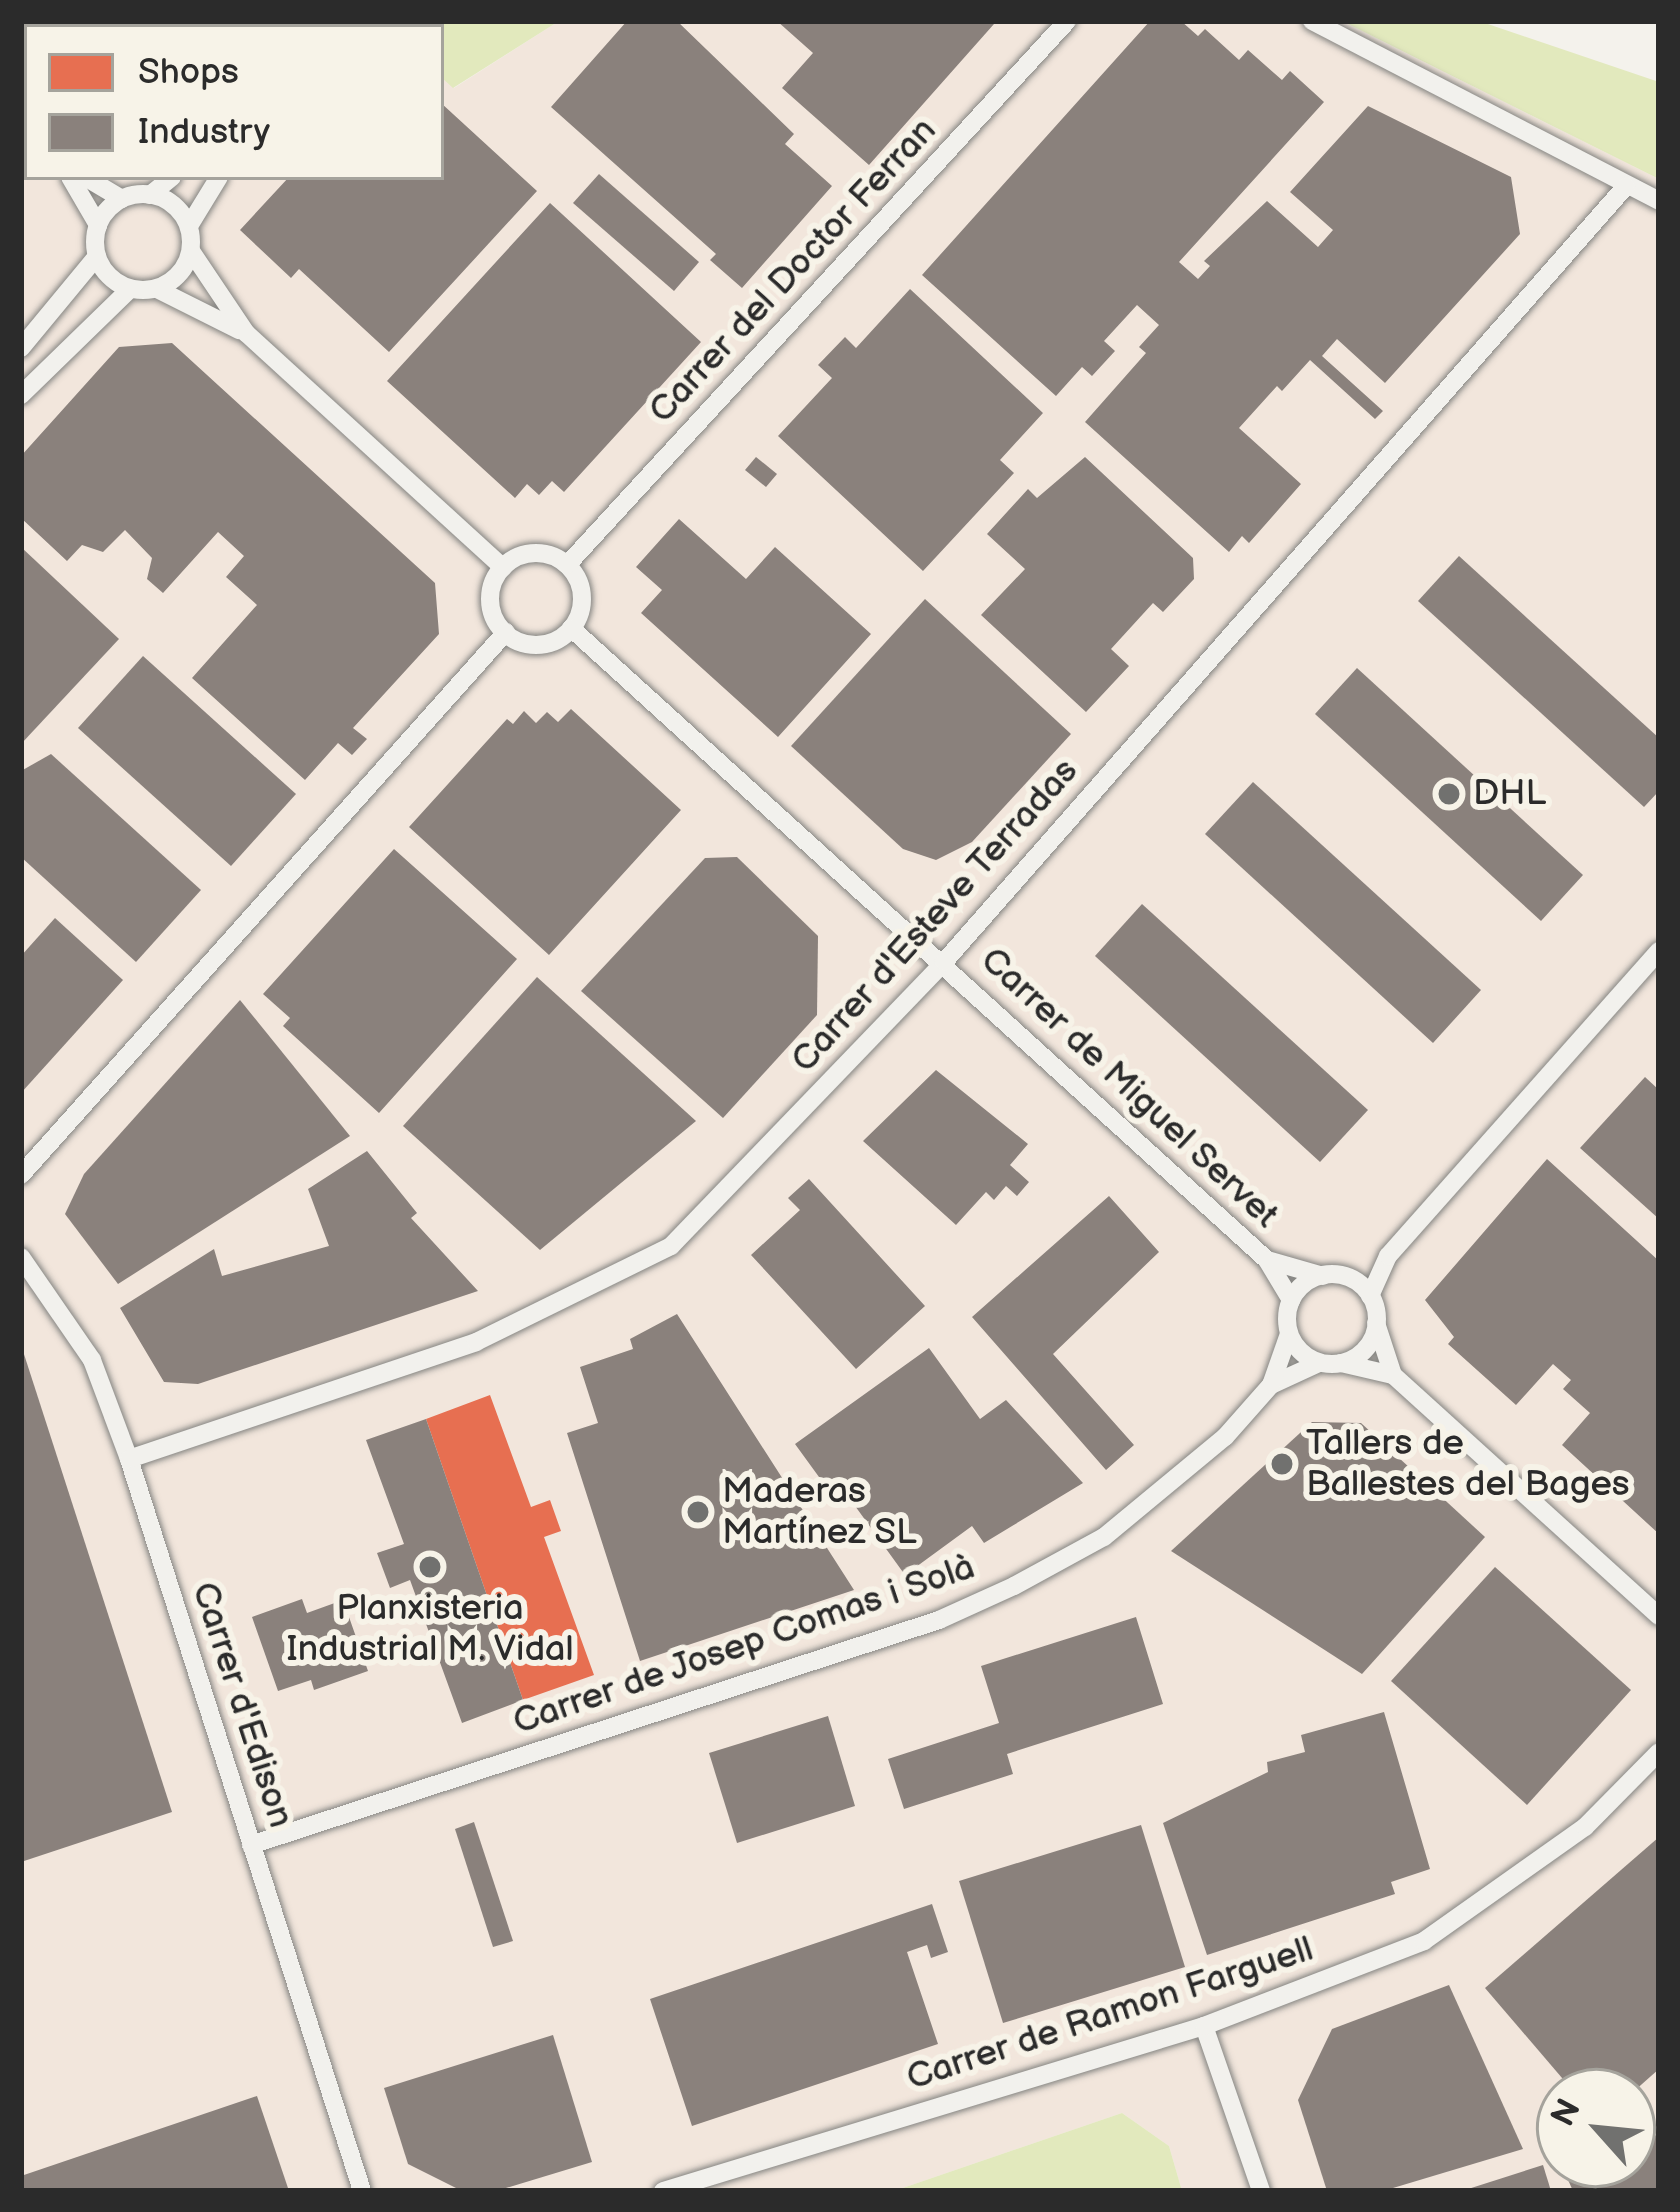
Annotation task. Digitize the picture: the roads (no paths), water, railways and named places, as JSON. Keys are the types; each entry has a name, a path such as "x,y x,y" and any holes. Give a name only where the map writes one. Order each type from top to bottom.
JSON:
{"street":[{"name":"Carrer del Doctor Ferran","path":"567,565 1067,21"},
{"path":"1312,21 1659,201"},
{"path":"21,348 97,256 98,225 72,180"},
{"path":"90,180 122,199 150,195 174,205 189,226 190,251 176,277 157,289"},
{"path":"150,195 168,180"},
{"path":"189,226 217,180"},
{"name":"Carrer d'Esteve Terradas","path":"129,1459 476,1342 671,1246 944,962 1626,185"},
{"path":"98,225 122,199"},
{"path":"190,251 246,333 503,568"},
{"path":"97,256 130,289"},
{"path":"21,395 130,289 157,289 246,333"},
{"path":"534,553 567,565 582,598 571,628 537,644 506,632 490,603 503,568 534,553"},
{"name":"Carrer de Miguel Servet","path":"571,628 1267,1260 1291,1300"},
{"path":"21,1175 506,632"},
{"path":"1659,950 1388,1256 1370,1296 1393,1375 1659,1616"},
{"path":"1388,1256 1349,1278 1322,1276 1291,1300 1289,1334 1319,1363 1393,1375"},
{"name":"Carrer d'Edison","path":"21,1257 92,1360 129,1459 362,2191"},
{"name":"Carrer de Miguel Servet","path":"1267,1260 1322,1276"},
{"path":"1349,1278 1370,1296"},
{"path":"1341,1364 1365,1349 1376,1324"},
{"name":"Carrer de Josep Comas i Solà","path":"251,1844 995,1595 1104,1537 1225,1437 1270,1385 1289,1334"},
{"name":"Carrer de Josep Comas i Solà","path":"1270,1385 1319,1363"},
{"name":"Carrer de Ramon Farguell","path":"663,2191 1204,2026 1424,1941 1585,1827 1659,1752"},
{"path":"1204,2026 1261,2191"}],"place":[{"name":"DHL","path":"1449,794"},
{"name":"Tallers de Ballestes del Bages","path":"1282,1464"},
{"name":"Maderas Martínez SL","path":"698,1512"},
{"name":"Planxisteria Industrial M. Vidal","path":"430,1567"}]}
